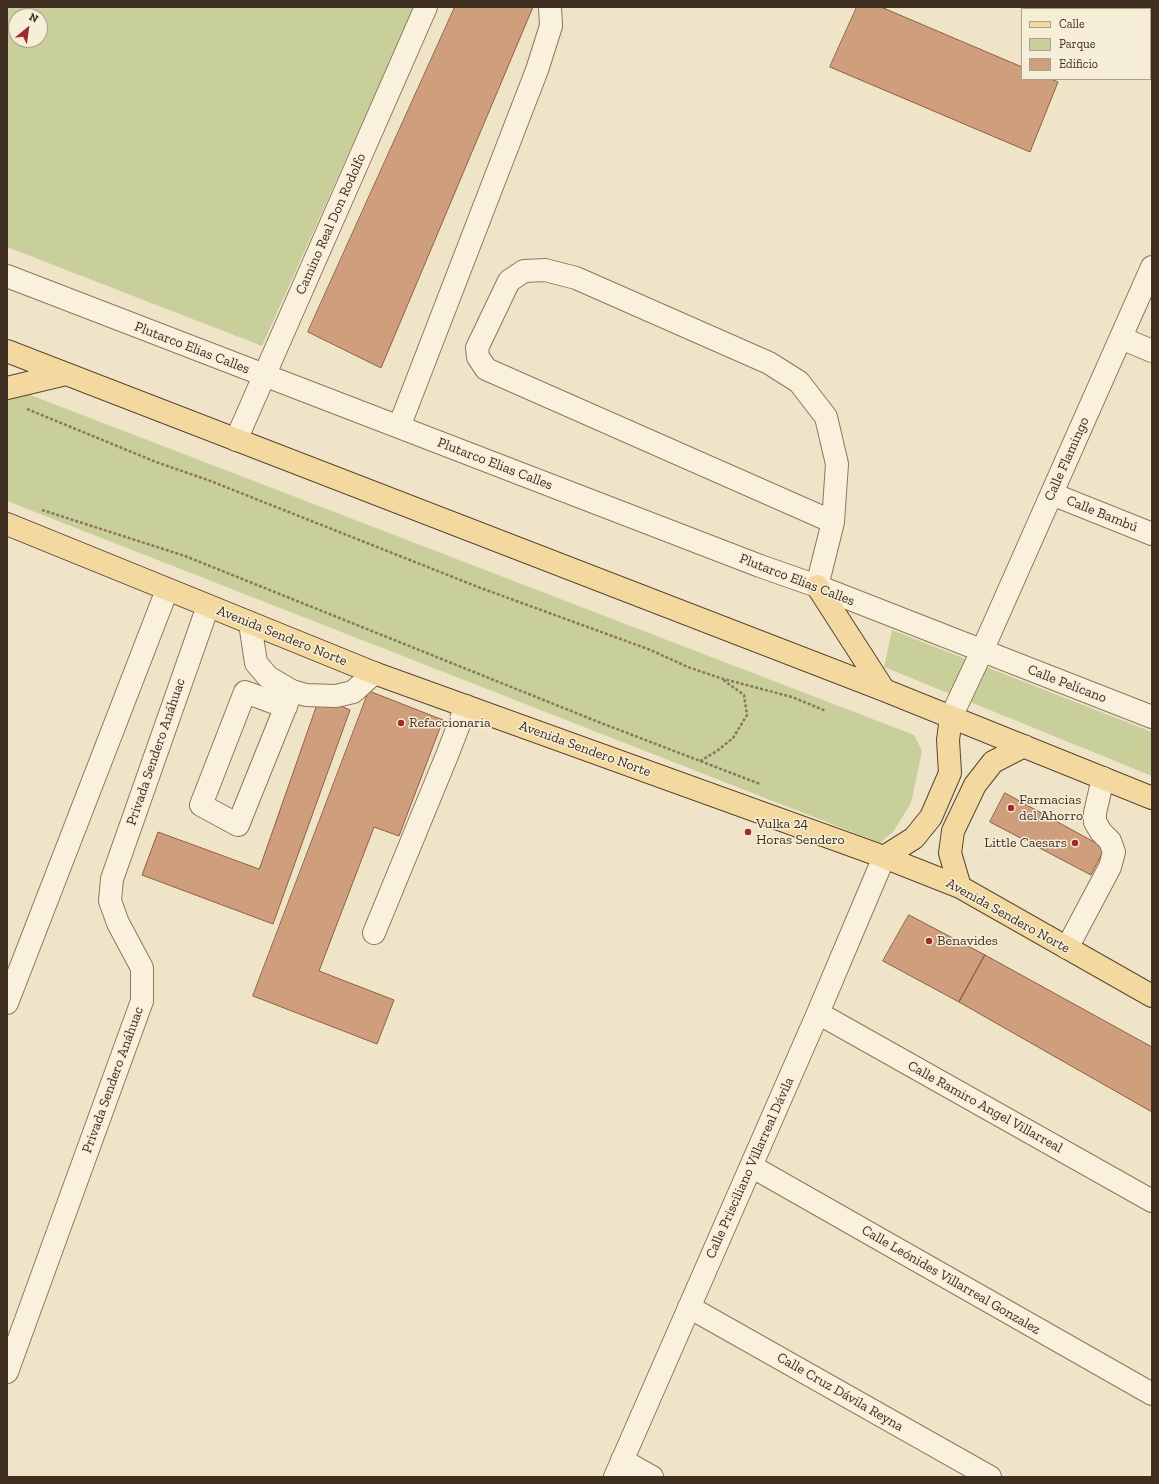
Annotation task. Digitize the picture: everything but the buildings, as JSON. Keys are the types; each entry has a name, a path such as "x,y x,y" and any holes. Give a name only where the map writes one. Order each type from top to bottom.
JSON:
{"main road":[{"path":"7,351 884,690 1152,798"},
{"path":"7,388 66,374"},
{"name":"Avenida Sendero Norte","path":"7,524 374,673 960,887 1152,996"},
{"path":"817,586 884,690"},
{"path":"884,858 914,838 931,817 950,773 948,740 951,717"},
{"path":"960,887 950,853 953,830 976,785 993,762 1024,746"}],"street":[{"name":"Camino Real Don Rodolfo","path":"236,440 426,7"},
{"path":"399,427 537,70 551,26 550,7"},
{"name":"Calle Flamingo","path":"951,717 982,651 1152,267"},
{"path":"817,586 833,522 837,464 826,417 799,382 769,363 576,278 546,270 524,271 509,281 477,348 478,357 486,369 833,522"},
{"name":"Plutarco Elias Calles","path":"7,276 264,376 817,586 982,651"},
{"path":"1121,338 1152,351"},
{"name":"Calle Bambú","path":"1052,494 1152,534"},
{"path":"7,1003 167,590"},
{"name":"Privada Sendero Anáhuac","path":"7,1372 142,1001 142,968 118,923 110,901 112,879 208,606"},
{"path":"250,623 256,663 289,699"},
{"name":"Calle Pelícano","path":"982,651 1152,717"},
{"path":"289,699 238,825 201,805 245,692 289,699 306,695 336,696 353,692 374,673"},
{"path":"374,933 466,706"},
{"path":"1067,948 1110,867 1114,852 1110,842 1095,822 1095,813 1103,778"},
{"name":"Calle Prisciliano Villarreal Dávila","path":"618,1468 818,1013 884,858"},
{"name":"Calle Ramiro Angel Villarreal","path":"818,1013 1152,1201"},
{"name":"Calle Leónides Villarreal Gonzalez","path":"750,1166 1152,1394"},
{"name":"Calle Cruz Dávila Reyna","path":"689,1307 990,1477"},
{"path":"618,1468 652,1477"}],"path":[{"path":"26,409 156,462 208,480 478,587 648,649 688,667 720,678 792,697 826,711"},
{"path":"38,509 185,556 588,718 765,786"},
{"path":"700,761 717,752 733,738 747,716 744,695 720,678"}],"green space":[{"path":"7,7 414,7 262,346 7,247"},
{"path":"7,386 914,735 922,751 911,803 893,832 880,843 7,501"},
{"path":"892,630 1152,732 1152,776 884,667"}],"place":[{"name":"Refaccionaria","path":"401,723"},
{"name":"Farmacias del Ahorro","path":"1011,808"},
{"name":"Vulka 24 Horas Sendero","path":"748,832"},
{"name":"Little Caesars","path":"1075,843"},
{"name":"Benavides","path":"929,941"}]}
